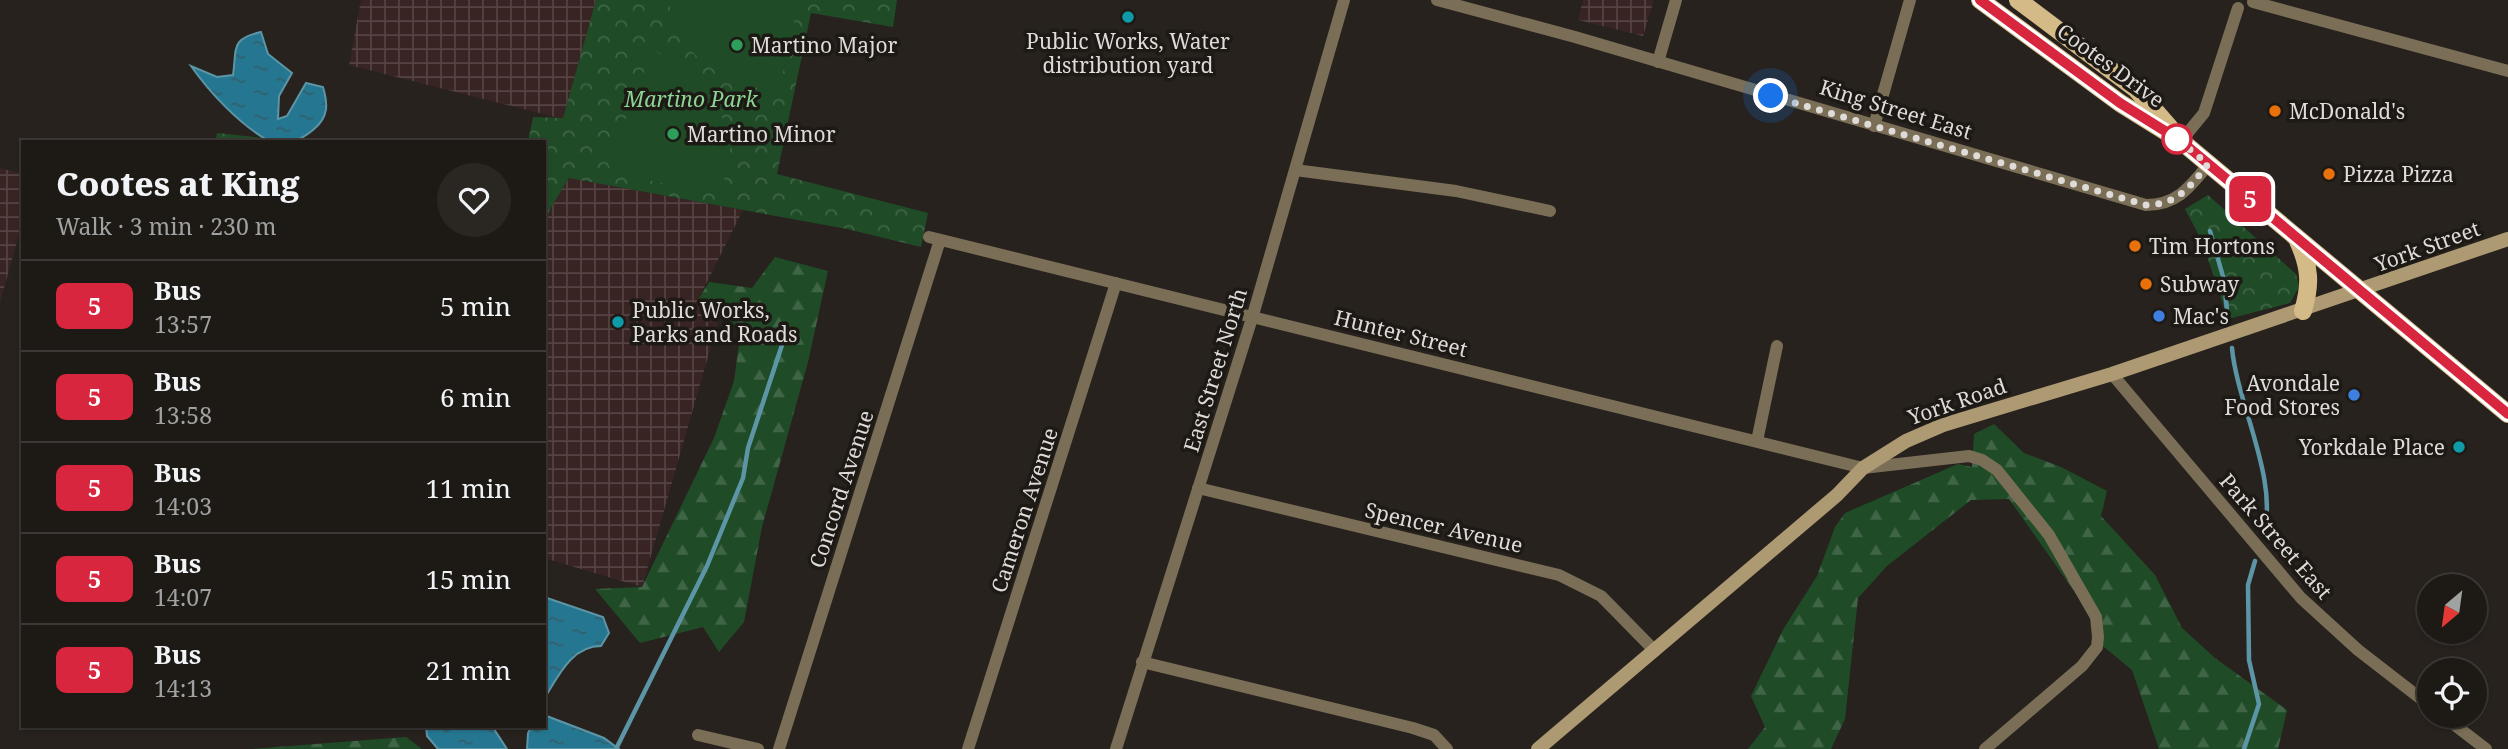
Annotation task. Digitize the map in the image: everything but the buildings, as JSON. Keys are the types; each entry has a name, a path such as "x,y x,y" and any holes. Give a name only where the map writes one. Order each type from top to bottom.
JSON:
{"main road":[{"name":"Cootes Drive","path":"1980,0 2120,103 2181,141 2360,292"},
{"name":"Cootes Drive","path":"2018,0 2136,89 2181,141"},
{"path":"2296,238 2310,273 2311,286 2303,311"},
{"path":"2360,292 2508,414"}],"street":[{"name":"East Street North","path":"1116,749 1253,315 1344,0"},
{"name":"King Street East","path":"1437,0 2146,205 2165,204 2175,200 2208,164"},
{"path":"1658,62 1676,0"},
{"path":"1874,126 1910,0"},
{"path":"2181,141 2204,113 2234,4 2247,8 2253,1 2508,71"},
{"path":"1295,170 1456,191 1550,211"},
{"name":"Hunter Street","path":"935,239 1253,315 1863,468"},
{"name":"Concord Avenue","path":"779,749 935,239"},
{"name":"York Street","path":"2360,292 2508,239"},
{"name":"Cameron Avenue","path":"968,749 1116,283"},
{"name":"York Road","path":"1538,749 1837,495 1863,468 1906,441 1943,425 2112,374 2360,292"},
{"path":"1757,441 1777,346"},
{"name":"Park Street East","path":"2112,374 2301,598 2358,650 2417,696"},
{"path":"1863,468 1969,456 1982,460 1997,471 2049,535 2096,617 2097,647 2082,666 1984,749"},
{"name":"Spencer Avenue","path":"1198,488 1559,575 1601,596 1656,651"},
{"path":"1142,662 1413,728 1434,736 1447,749"},
{"path":"2459,728 2486,749"},
{"path":"698,735 758,749"}],"shaded area":[{"path":"361,0 596,0 563,119 349,65"},
{"path":"1583,0 1654,0 1643,36 1578,20"},
{"path":"0,168 21,173 21,227 0,302"},
{"path":"569,178 743,210 698,300 720,315 642,587 546,559 546,220"}],"green space":[{"name":"Martino Park","path":"596,0 897,0 893,27 811,13 777,174 928,213 921,247 847,229 569,178 546,220 546,140 528,140 533,117 563,118"},
{"name":"Martino Major","path":"668,0 799,0 778,95 721,74 694,54 675,22"},
{"name":"Martino Minor","path":"653,49 704,90 722,117 730,154 719,195 613,173 608,164"},
{"path":"217,133 282,140 215,140"},
{"path":"2208,195 2296,274 2299,287 2290,303 2228,319 2202,241 2185,209"},
{"path":"775,257 828,271 808,362 762,527 744,622 719,652 703,627 640,643 595,589 642,587 714,438 734,381 741,329 698,300 709,282 752,288"},
{"path":"1994,424 2024,453 2061,467 2107,491 2101,516 2155,575 2182,628 2215,658 2287,710 2278,749 2159,749 2132,670 2098,642 2091,615 2009,499 1971,500 1887,566 1858,598 1845,719 1831,749 1748,749 1765,727 1751,696 1784,628 1817,576 1835,527 1845,513 1958,464 1972,467 1974,434"},
{"path":"406,737 422,749 252,749"}],"water":[{"path":"261,32 268,54 292,73 279,96 278,119 287,116 306,83 323,87 325,115 318,125 298,140 267,140 258,134 216,97 191,66 217,77 233,75 237,46 251,35"},
{"path":"546,598 603,617 609,633 601,646 581,651 560,673 546,696"},
{"path":"546,716 604,738 619,749 527,749 531,728 546,728"},
{"path":"426,728 493,728 507,749 438,749 427,736"}],"waterway":[{"path":"2210,231 2224,280 2228,321"},
{"path":"616,749 707,566 743,478 748,448 783,342"},
{"path":"2232,348 2235,370 2266,491 2267,514 2263,535"},
{"path":"2244,749 2259,704 2249,660 2248,585 2255,561"}],"bus line":[{"name":"5","path":"1980,0 2013,21 2120,103 2181,141 2508,414"}],"place":[{"name":"Public Works, Water distribution yard","path":"1128,17"},
{"name":"Martino Major","path":"737,45"},
{"name":"McDonald's","path":"2275,111"},
{"name":"Martino Minor","path":"673,134"},
{"name":"Pizza Pizza","path":"2329,174"},
{"name":"Tim Hortons","path":"2135,246"},
{"name":"Subway","path":"2146,284"},
{"name":"Mac's","path":"2159,316"},
{"name":"Public Works, Parks and Roads","path":"618,322"},
{"name":"Avondale Food Stores","path":"2354,395"},
{"name":"Yorkdale Place","path":"2459,447"}],"route":[{"path":"1771,96 2146,205 2165,204 2175,200 2208,164 2177,139"}]}
